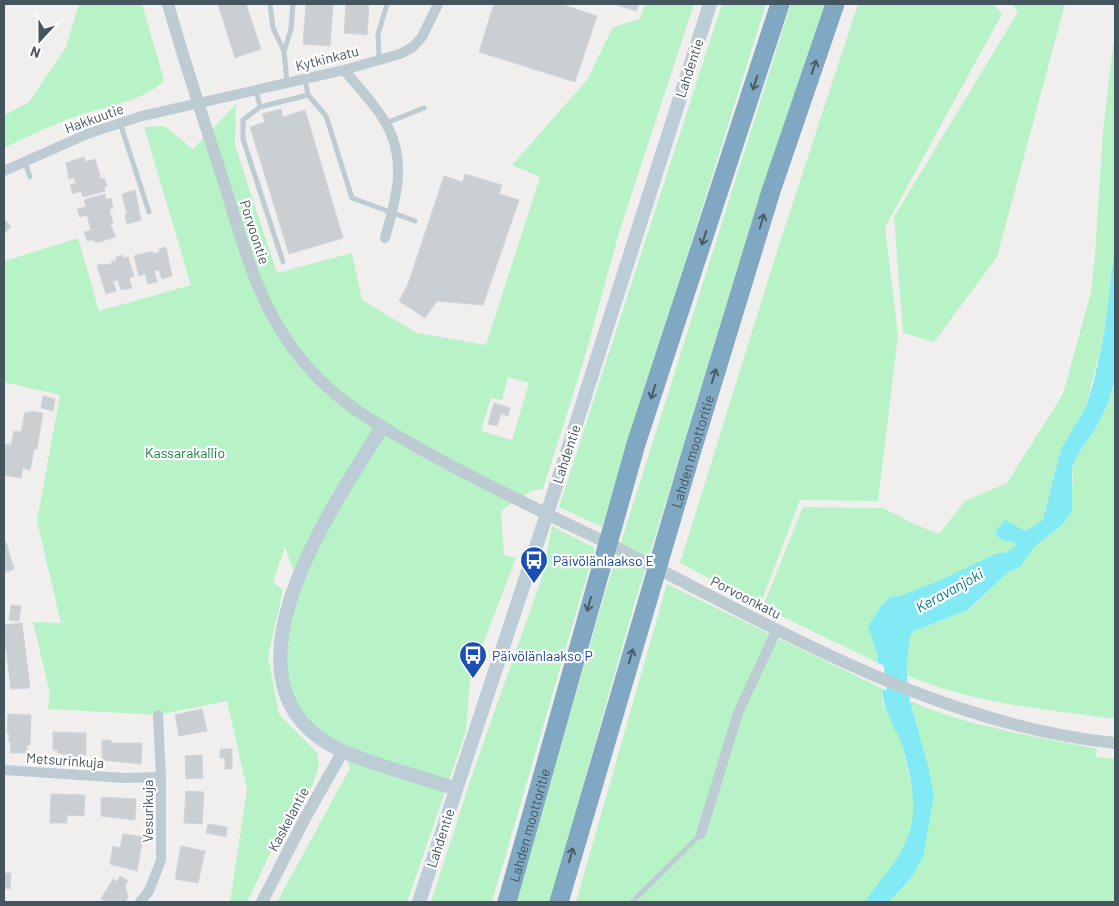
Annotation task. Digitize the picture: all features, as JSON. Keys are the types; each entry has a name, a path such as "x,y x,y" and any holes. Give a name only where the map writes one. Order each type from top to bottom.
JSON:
{"highway":[{"name":"Lahden moottoritie","path":"507,902 602,557 636,444 780,4"},
{"name":"Lahden moottoritie","path":"558,902 771,191 835,4"}],"main road":[{"name":"Lahdentie","path":"419,902 562,468 710,4"},
{"path":"382,427 315,540 297,581 285,619 281,650 282,676 288,700 302,723 321,739 343,751 456,789"}],"street":[{"name":"Porvoontie","path":"168,4 197,103 253,276 269,312 294,351 332,391 350,408 382,427"},
{"name":"Kytkinkatu","path":"197,103 344,70 400,54 413,48 429,26 438,4"},
{"path":"344,70 386,123 398,154 400,174 385,238"},
{"name":"Hakkuutie","path":"4,171 87,134 120,123 197,103"},
{"name":"Porvoonkatu","path":"382,427 458,470 861,670 930,699 997,721 1087,740 1115,743"},
{"path":"700,834 738,713 777,629"},
{"name":"Vesurikuja","path":"140,902 149,891 161,860 161,777 158,715"},
{"name":"Kaskelantie","path":"262,902 304,820 343,751"},
{"name":"Metsurinkuja","path":"4,770 125,778 161,777"}],"lane":[{"path":"270,4 272,28 284,52 287,82"},
{"path":"284,52 291,29 293,4"},
{"path":"379,60 378,34 387,4"},
{"path":"305,78 308,95 326,116 352,198 415,221"},
{"path":"256,89 260,107"},
{"path":"283,262 243,139 243,120 260,107 308,95"},
{"path":"386,123 424,108"},
{"path":"120,123 149,212"},
{"path":"25,161 30,177"},
{"path":"632,902 700,834"}],"green space":[{"path":"79,4 142,4 164,80 156,87 134,99 71,118 4,148 4,115 29,102 66,47"},
{"name":"Kassarakallio","path":"645,4 694,4 619,233 583,363 543,489 531,491 501,511 504,555 516,558 470,678 466,731 407,902 277,902 350,768 343,751 302,723 281,676 297,581 285,547 273,582 283,590 268,657 279,714 317,753 319,766 313,784 273,847 247,902 230,902 247,789 227,701 158,715 48,709 50,694 33,622 61,623 37,521 60,395 4,382 5,261 78,238 99,311 191,285 144,127 164,126 193,149 236,104 235,145 277,273 352,253 362,300 417,333 486,345 540,177 512,165 587,80 613,27 640,19","holes":["508,377 529,383 512,440 481,431 491,398 502,400"]},
{"path":"722,4 766,4 602,527 559,507"},
{"path":"791,4 825,4 757,205 634,605 550,902 516,902 606,590"},
{"path":"858,4 993,4 1002,14 885,227 898,335 878,501 800,500 760,605 680,563 779,245"},
{"path":"1011,4 1065,4 997,257 934,342 903,333 894,217 1018,12"},
{"path":"1115,31 1115,242 1105,329 1086,407 1061,449 1043,520 1024,531 1005,521 996,530 1004,541 1013,542 1016,545 1009,550 997,553 931,585 889,597 878,663 763,607 803,507 883,508 939,534 965,501 1007,483 1063,394 1091,292 1103,130"},
{"path":"1115,378 1115,719 983,699 931,685 906,675 910,636 914,631 969,610 1007,573 1020,567 1034,546 1063,524 1073,481 1072,467 1081,449 1095,430 1109,401"},
{"path":"552,526 595,548 492,902 431,902 471,778 542,577"},
{"path":"667,584 883,689 882,702 901,741 914,797 912,829 904,847 867,902 576,902"},
{"path":"910,701 955,718 1097,749 1096,757 1115,759 1115,902 889,902 911,878 934,796 929,769"}],"water":[{"path":"1115,242 1115,378 1109,401 1095,430 1081,449 1072,467 1072,511 1063,524 1034,547 1020,567 1007,573 968,610 914,631 910,636 906,675 878,663 878,656 868,627 881,606 890,597 902,595 939,581 997,553 1009,550 1016,545 1013,542 1004,541 997,536 996,530 1005,520 1025,531 1043,520 1061,449 1086,407 1094,381 1105,329"},
{"path":"883,689 910,701 929,769 934,796 923,857 911,878 889,902 865,902 900,853 909,833 912,820 913,794 911,781 901,742 886,710"}],"building":[{"path":"218,4 246,4 261,49 235,58"},
{"path":"306,4 333,4 330,46 303,44"},
{"path":"346,4 369,4 367,35 344,33"},
{"path":"494,4 560,4 597,16 575,82 479,52"},
{"path":"614,4 639,4 636,11"},
{"path":"281,109 283,117 305,110 343,238 289,254 250,127 265,122 262,114"},
{"path":"84,157 85,162 95,159 101,179 104,178 107,186 104,187 105,191 83,197 81,191 73,194 70,185 76,183 74,178 69,179 66,163"},
{"path":"465,174 502,185 499,194 519,200 483,305 437,301 425,318 399,301 408,284 444,176 463,182"},
{"path":"135,190 141,220 127,224 125,215 127,214 122,194"},
{"path":"105,194 106,200 111,198 113,208 109,209 113,223 110,224 116,237 95,243 95,240 87,241 84,232 91,230 87,215 80,217 77,209 86,207 84,200"},
{"path":"4,219 11,227 4,233"},
{"path":"166,247 172,276 162,279 159,270 154,271 157,282 148,284 145,274 139,276 134,256 152,251 153,254 160,252 159,249"},
{"path":"122,255 123,258 128,257 134,276 129,278 132,288 121,290 118,280 113,281 116,291 106,294 97,265 112,264 111,262 117,260 116,257"},
{"path":"43,396 55,399 53,411 41,408"},
{"path":"494,403 510,408 508,416 501,413 497,426 488,424"},
{"path":"30,411 43,413 37,449 34,449 30,470 23,468 21,478 4,475 4,444 11,445 14,431 21,432 25,412 30,413"},
{"path":"6,542 14,569 4,573 4,543"},
{"path":"11,605 21,606 19,621 9,620"},
{"path":"22,623 30,688 11,689 6,649 4,649 4,625"},
{"path":"202,709 207,731 179,736 175,715"},
{"path":"8,714 31,715 30,745 27,745 27,753 10,753 11,742 9,742 9,733 7,733"},
{"path":"53,732 86,733 86,755 80,754 79,757 57,753 58,750 53,750"},
{"path":"102,740 111,740 111,743 142,743 141,764 102,760"},
{"path":"220,749 232,749 232,769 225,769 225,758 220,758"},
{"path":"202,755 203,778 186,779 185,756"},
{"path":"186,791 204,792 202,824 184,823"},
{"path":"51,794 85,795 84,816 67,815 67,823 50,823"},
{"path":"101,797 136,799 135,820 101,816"},
{"path":"208,824 227,827 226,837 206,833"},
{"path":"123,834 143,837 137,871 110,864 113,846 120,848"},
{"path":"181,846 205,851 198,883 175,879"},
{"path":"4,873 11,873 10,889 4,888"},
{"path":"120,876 128,881 125,885 128,897 125,902 107,902 101,899 113,879 117,882"}],"waterway":[{"name":"Keravanjoki","path":"892,640 900,712 904,724"}],"place":[{"name":"Päivölänlaakso E","path":"534,584"},
{"name":"Päivölänlaakso P","path":"473,679"}]}
